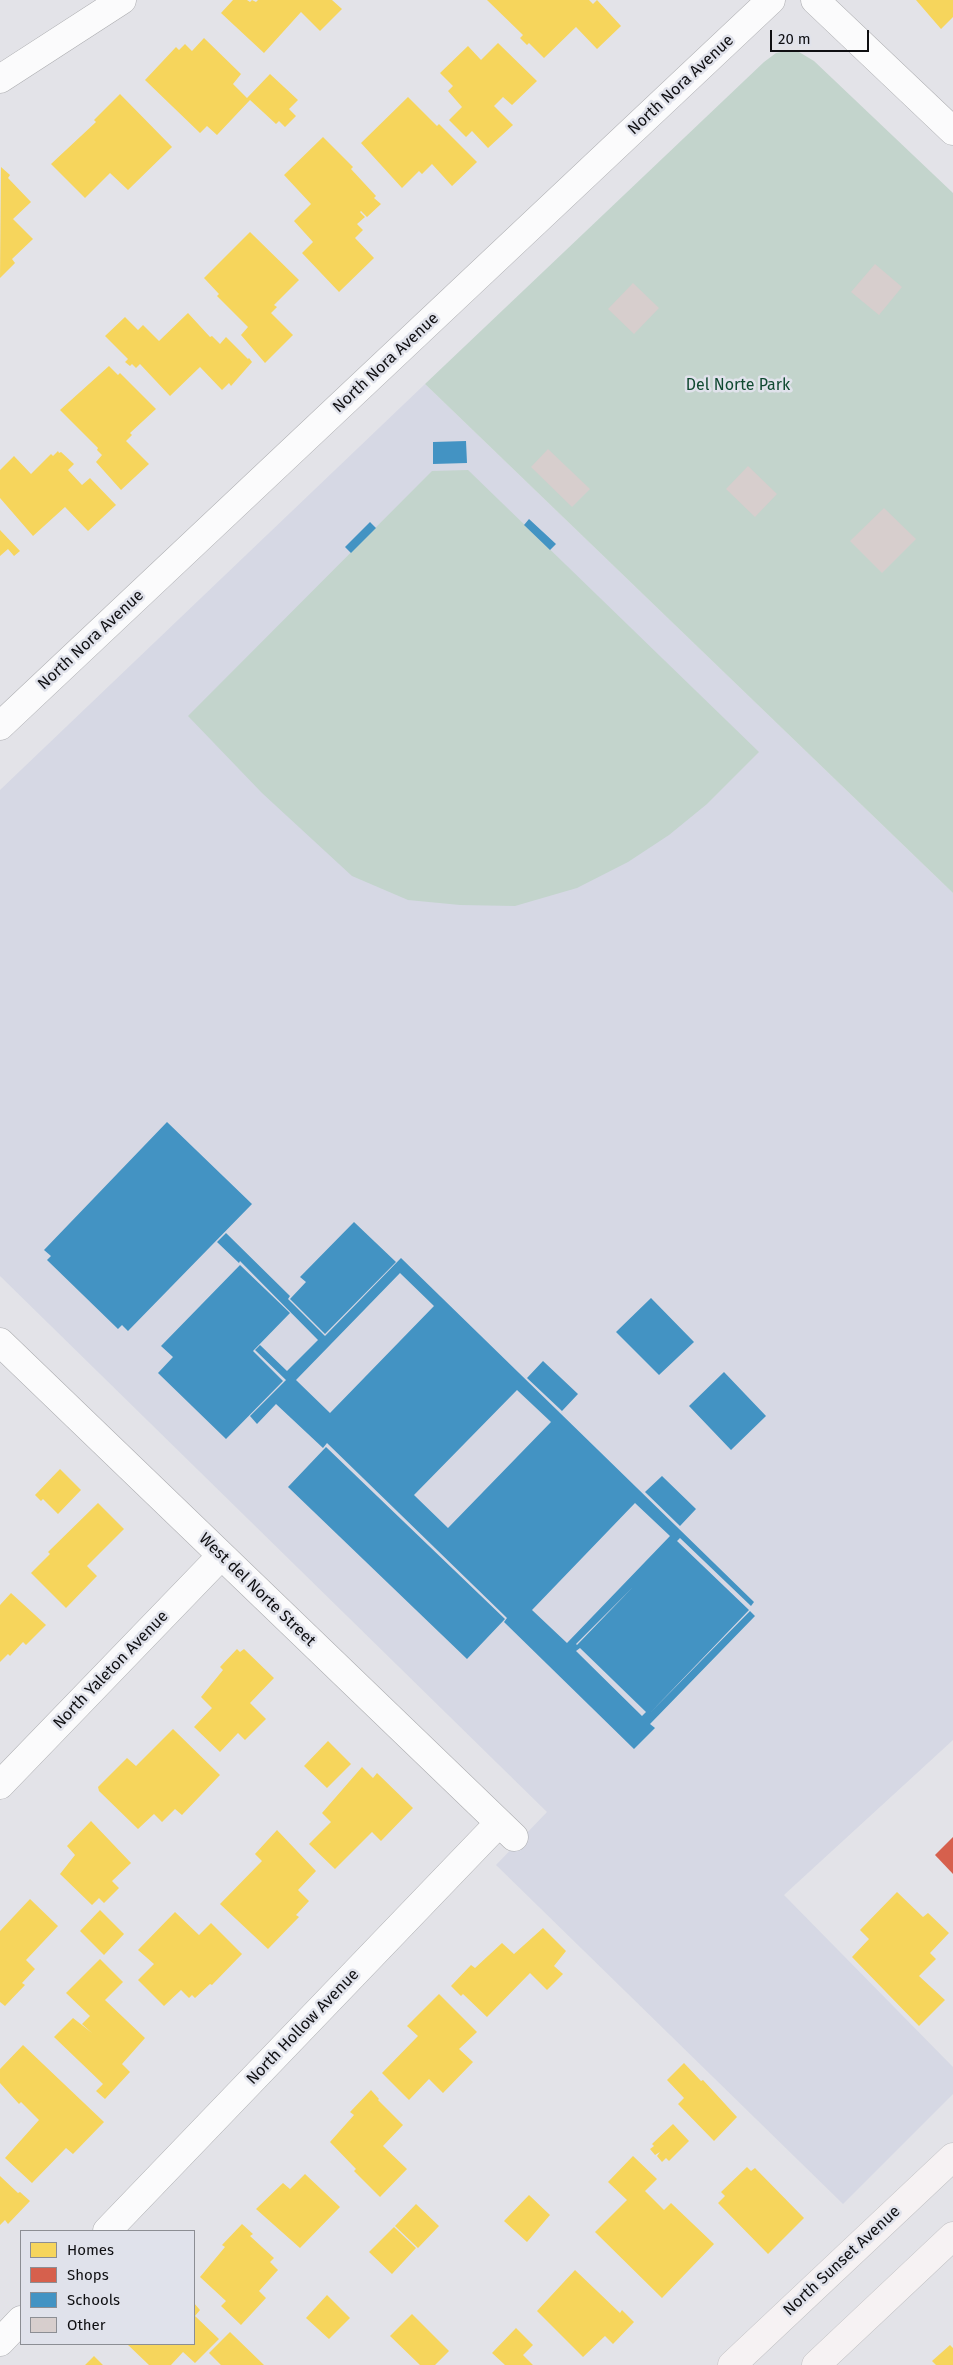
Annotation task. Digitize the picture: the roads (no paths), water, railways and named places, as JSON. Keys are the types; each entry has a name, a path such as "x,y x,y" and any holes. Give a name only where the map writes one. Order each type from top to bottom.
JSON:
{"main road":[{"name":"North Sunset Avenue","path":"732,2365 953,2157"},
{"path":"816,2365 953,2236"}],"street":[{"path":"0,79 122,0"},
{"name":"North Nora Avenue","path":"0,726 771,0"},
{"path":"815,0 953,132"},
{"name":"West del Norte Street","path":"0,1342 507,1830"},
{"name":"North Yaleton Avenue","path":"0,1785 221,1556"},
{"name":"North Hollow Avenue","path":"108,2230 507,1830"},
{"path":"0,2342 20,2321"}],"park label":[{"name":"Del Norte Park","path":"738,386"}]}
